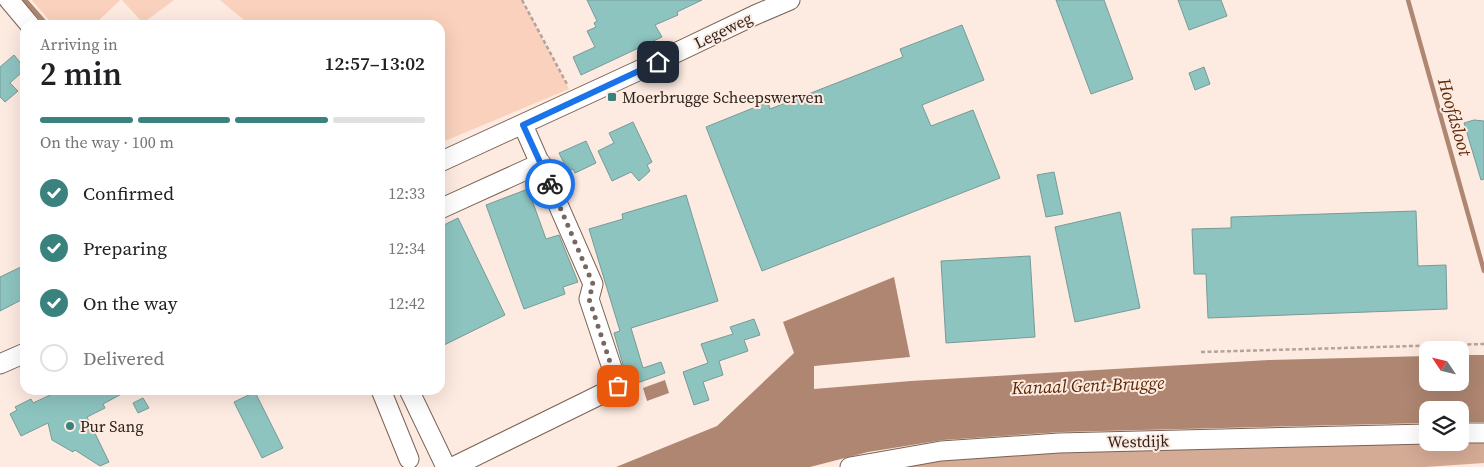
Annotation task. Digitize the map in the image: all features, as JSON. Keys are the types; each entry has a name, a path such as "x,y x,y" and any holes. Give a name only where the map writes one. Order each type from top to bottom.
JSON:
{"street":[{"path":"9,0 26,20"},
{"name":"Legeweg","path":"445,160 790,0"},
{"path":"453,467 618,386 589,299 593,284 523,125"},
{"path":"445,207 541,163"},
{"path":"0,364 20,355"},
{"path":"383,395 409,459"},
{"path":"411,395 446,467"},
{"path":"1469,434 1484,433"},
{"name":"Westdijk","path":"850,467 868,462 941,451 1059,443 1419,434"}],"path":[{"path":"522,0 575,100"},
{"path":"1201,352 1484,344"}],"shaded area":[{"path":"32,0 120,0 99,20 49,20"},
{"path":"122,0 174,0 147,20 140,20"},
{"path":"220,0 522,0 569,89 445,141 445,20 244,20"},
{"path":"1469,440 1484,440 1484,463 1425,467 887,467 945,458 1063,450 1419,443 1419,451 1469,451"}],"water":[{"name":"Kanaal Gent-Brugge","path":"894,277 910,357 814,366 814,389 911,381 1269,360 1419,356 1419,391 1469,391 1469,355 1484,355 1484,422 1469,422 1469,401 1419,401 1419,423 1062,432 943,440 868,452 810,467 616,467 717,426 794,353 783,322"},
{"path":"665,380 669,393 647,401 643,388"}],"building":[{"path":"587,0 702,0 677,12 678,15 655,25 662,37 581,75 573,57 595,47 587,31 596,27 594,23 597,21"},
{"path":"1056,0 1104,0 1133,79 1091,94"},
{"path":"1178,0 1221,0 1227,16 1189,30"},
{"path":"962,25 984,80 922,105 931,126 973,110 1000,178 762,271 706,127 768,102 770,109 903,57 900,49"},
{"path":"14,55 20,62 20,74 10,83 18,91 5,102 0,97 0,67"},
{"path":"1204,67 1210,84 1195,90 1189,73"},
{"path":"1474,120 1484,121 1484,179 1481,180 1464,123"},
{"path":"633,122 652,162 647,165 650,171 639,181 631,172 612,181 598,151 614,143 609,133"},
{"path":"586,141 596,163 575,173 573,169 568,171 559,153"},
{"path":"1054,172 1063,214 1046,217 1037,175"},
{"path":"528,189 546,239 559,235 578,282 563,287 565,294 524,309 486,205"},
{"path":"686,195 718,301 631,328 643,368 661,362 665,373 629,386 614,333 620,331 589,229 623,219 622,214"},
{"path":"1416,211 1418,266 1446,265 1447,309 1208,318 1206,274 1194,274 1192,229 1231,228 1231,217"},
{"path":"1120,212 1140,308 1075,322 1055,227"},
{"path":"458,218 505,315 445,345 445,224"},
{"path":"1030,256 1035,337 946,343 941,261"},
{"path":"20,267 20,301 0,311 0,277"},
{"path":"754,319 760,335 744,340 748,351 719,361 723,375 703,382 709,400 694,405 683,372 708,363 701,344 733,334 730,327"},
{"path":"50,395 120,395 103,404 105,408 87,417 109,462 100,466 75,450 73,452 52,440 48,423 21,436 10,414 17,410 15,407 31,399 33,403"},
{"path":"249,395 256,395 283,448 262,458 234,402"},
{"path":"143,398 149,408 138,413 133,403"}],"waterway":[{"path":"25,0 43,20"},
{"name":"Hoofdsloot","path":"1408,0 1484,271"}],"way so far":[{"path":"550,184 593,284 589,299 618,386"}],"place":[{"name":"Moerbrugge Scheepswerven","path":"612,97"},
{"name":"Pur Sang","path":"70,426"}],"route":[{"path":"550,184 523,125 658,62"}]}
